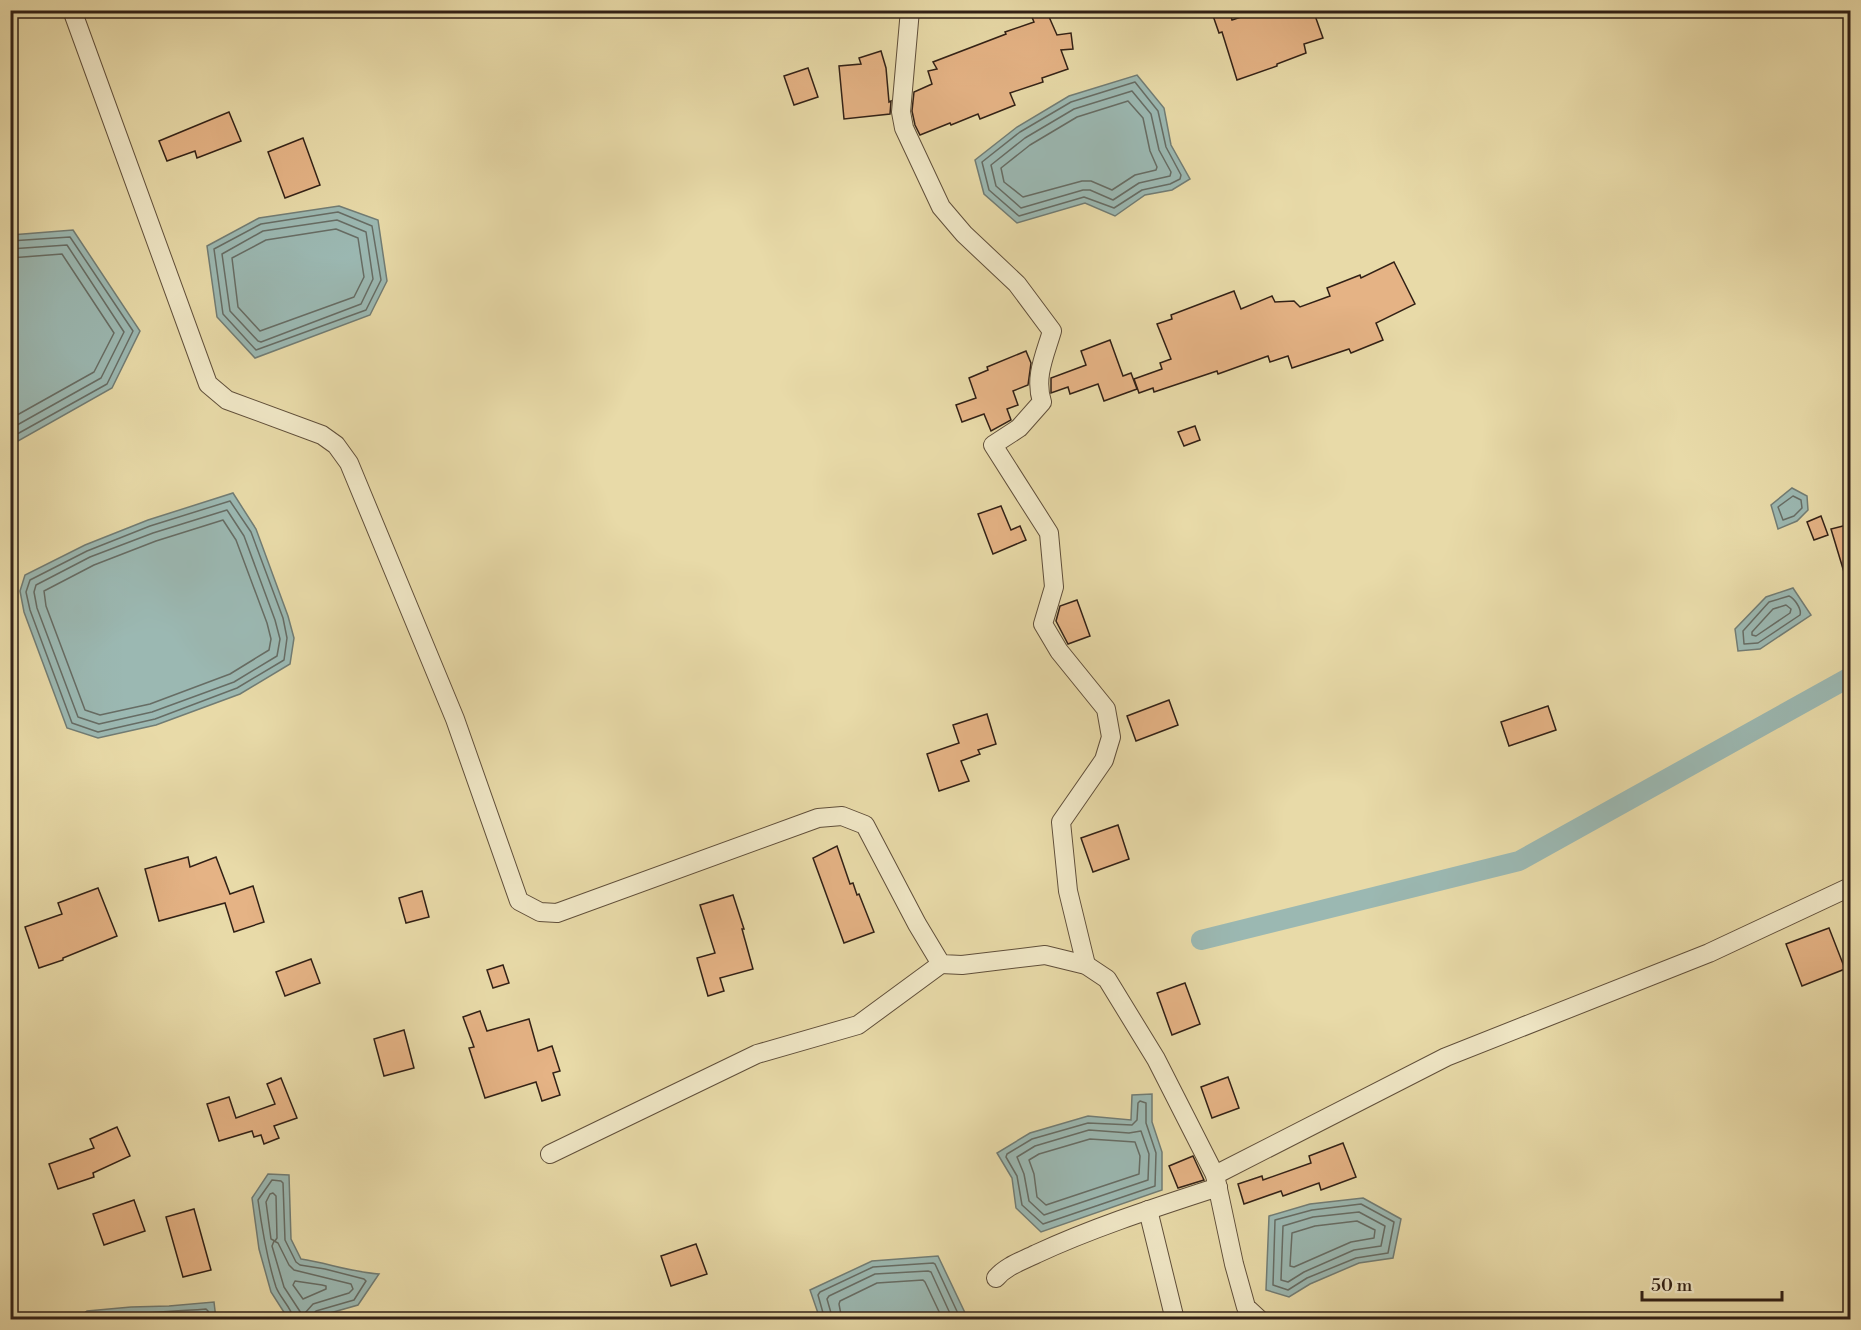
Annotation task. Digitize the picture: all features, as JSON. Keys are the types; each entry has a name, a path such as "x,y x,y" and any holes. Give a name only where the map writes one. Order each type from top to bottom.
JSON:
{"street":[{"path":"72,10 208,384 228,400 322,435 336,445 349,463 455,719 519,901 540,912 556,913 818,818 842,816 865,825 917,924 941,964"},
{"path":"910,10 901,112 904,128 917,159 941,207 964,234 1017,284 1052,331 1042,363 1038,389 1042,402 1019,428 993,445 1049,533 1054,587 1043,624 1059,651 1106,709 1111,737 1104,760 1061,822 1068,891 1086,965"},
{"path":"996,1278 1003,1270 1056,1245 1217,1181 1446,1057 1709,953 1851,887"},
{"path":"550,1154 757,1054 858,1025 941,964 962,965 1045,955 1086,965 1107,979 1156,1059 1217,1181 1234,1264 1246,1307 1260,1320"},
{"path":"1148,1210 1175,1320"}],"water":[{"path":"1137,75 1164,108 1171,145 1190,179 1172,190 1145,195 1115,216 1085,203 1017,223 984,194 975,160 1017,127 1069,96"},
{"path":"339,206 378,220 387,281 370,315 255,358 217,317 207,246 259,218"},
{"path":"73,230 140,331 112,388 11,445 11,235"},
{"path":"1792,488 1807,496 1808,510 1797,521 1778,529 1771,505"},
{"path":"233,493 256,529 288,616 294,638 290,664 240,694 156,725 98,738 67,728 24,612 20,591 25,575 85,545 148,520"},
{"path":"1793,588 1811,615 1760,649 1738,651 1735,629 1766,597"},
{"path":"1152,1094 1152,1122 1162,1152 1162,1190 1041,1232 1016,1208 1012,1178 997,1153 1030,1133 1088,1116 1131,1120 1132,1095"},
{"path":"268,1174 289,1175 291,1239 301,1259 379,1274 358,1305 309,1319 287,1317 271,1292 259,1249 252,1198"},
{"path":"1363,1198 1401,1219 1393,1258 1359,1263 1310,1284 1289,1297 1266,1290 1269,1216 1310,1204"},
{"path":"938,1256 967,1317 964,1319 820,1319 810,1290 872,1261"},
{"path":"214,1302 216,1319 76,1319 87,1311"}],"building":[{"path":"1029,10 1046,10 1057,35 1071,33 1073,49 1061,50 1068,69 1042,78 1043,82 1010,93 1015,105 980,119 978,114 920,135 912,111 914,92 932,84 928,71 937,69 933,62 1034,22"},
{"path":"1211,10 1229,10 1232,20 1262,10 1313,10 1323,38 1304,44 1306,53 1237,80 1222,32 1219,33"},
{"path":"881,51 886,68 889,102 891,101 890,114 844,119 839,66 861,64 859,58"},
{"path":"808,68 818,97 794,105 784,76"},
{"path":"229,112 241,141 197,158 195,151 167,161 159,141"},
{"path":"303,138 320,185 285,198 268,152"},
{"path":"1394,262 1415,304 1376,323 1383,340 1351,353 1349,349 1292,368 1288,356 1270,362 1268,356 1218,374 1217,371 1154,392 1153,388 1139,393 1134,379 1162,369 1160,363 1171,359 1157,324 1172,319 1171,315 1234,291 1241,309 1272,296 1275,302 1294,301 1300,307 1330,296 1327,288 1360,275 1361,278"},
{"path":"1110,340 1123,376 1131,373 1137,389 1104,401 1098,384 1070,394 1068,387 1051,393 1051,378 1086,365 1081,351"},
{"path":"1026,351 1031,363 1028,385 1013,391 1018,405 1007,409 1011,420 991,431 984,414 962,422 956,405 976,398 969,378 988,370 987,367"},
{"path":"1195,426 1200,440 1184,446 1178,432"},
{"path":"1001,506 1011,530 1020,526 1026,540 993,554 978,514"},
{"path":"1821,516 1828,535 1814,540 1807,522"},
{"path":"1851,524 1851,581 1847,582 1831,529"},
{"path":"1077,600 1090,636 1068,644 1056,621 1060,606"},
{"path":"1169,700 1178,725 1136,741 1127,716"},
{"path":"1548,706 1556,730 1509,746 1501,722"},
{"path":"987,714 996,744 978,750 980,754 961,761 969,781 939,791 927,754 959,743 953,725"},
{"path":"1118,825 1129,859 1093,872 1081,838"},
{"path":"837,846 850,884 853,883 857,895 859,894 874,932 844,943 813,858"},
{"path":"188,857 190,867 216,857 230,894 253,886 264,922 234,932 225,903 159,921 145,869"},
{"path":"98,888 117,936 39,968 25,927 62,914 58,903"},
{"path":"422,891 429,917 406,923 399,898"},
{"path":"733,895 753,969 720,978 724,991 708,996 697,958 715,953 700,905"},
{"path":"1829,928 1845,969 1802,986 1786,944"},
{"path":"311,959 320,983 285,996 276,972"},
{"path":"503,965 509,983 493,988 487,970"},
{"path":"1185,983 1200,1024 1172,1035 1157,993"},
{"path":"480,1011 487,1031 529,1019 538,1051 552,1046 560,1071 553,1073 560,1095 542,1101 536,1082 485,1098 469,1048 474,1047 463,1017"},
{"path":"404,1030 414,1068 384,1076 374,1039"},
{"path":"1228,1077 1239,1108 1212,1118 1201,1087"},
{"path":"281,1078 297,1118 274,1126 279,1138 264,1144 261,1135 254,1137 252,1131 219,1141 207,1104 229,1097 236,1118 275,1104 267,1084"},
{"path":"117,1127 130,1156 93,1173 94,1177 58,1189 49,1164 94,1148 90,1139"},
{"path":"1343,1143 1356,1177 1321,1190 1319,1183 1283,1196 1281,1191 1244,1204 1238,1184 1262,1176 1263,1180 1311,1163 1309,1156"},
{"path":"1193,1156 1204,1180 1178,1188 1169,1166"},
{"path":"134,1200 145,1231 104,1245 93,1214"},
{"path":"194,1209 211,1270 183,1277 166,1217"},
{"path":"696,1244 707,1274 671,1286 661,1256"}],"waterway":[{"path":"1201,940 1519,861 1850,677"}]}
